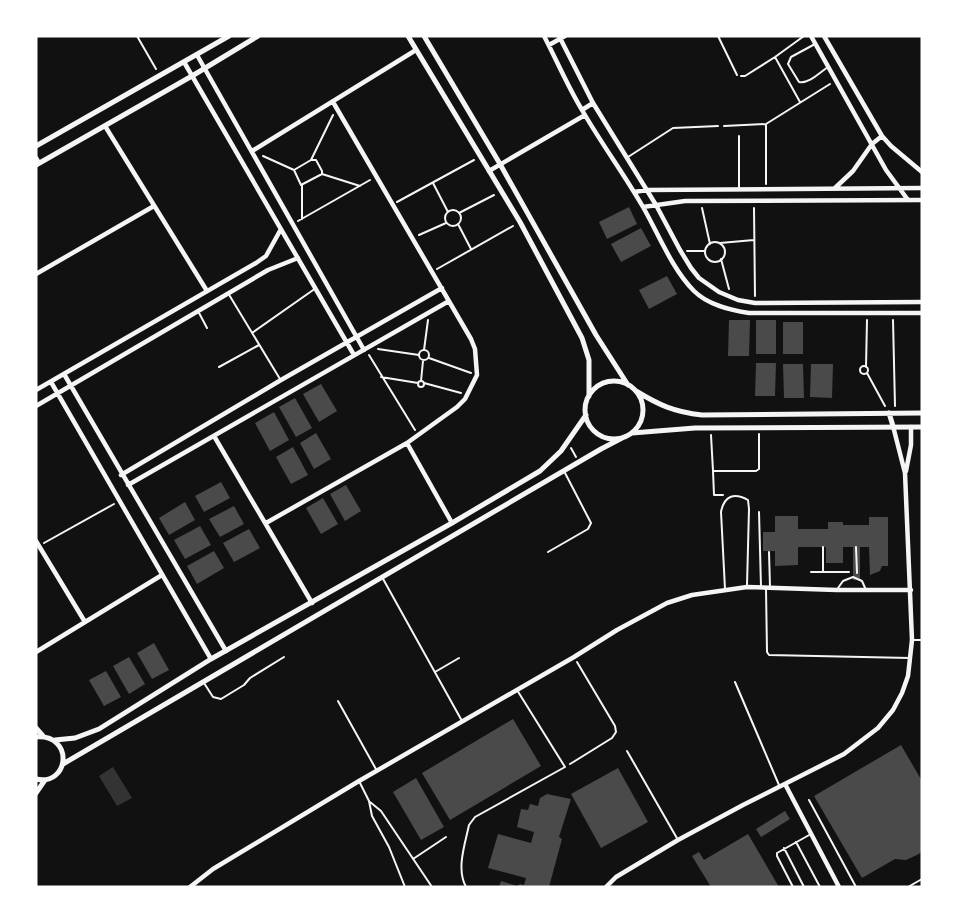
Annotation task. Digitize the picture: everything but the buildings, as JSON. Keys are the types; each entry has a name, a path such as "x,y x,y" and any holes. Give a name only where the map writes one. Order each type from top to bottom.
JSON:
{"street":[{"path":"36,146 229,36"},
{"path":"37,162 105,126 258,36"},
{"path":"408,36 520,222 582,338 589,360 589,396 585,408 589,424 600,435 614,439 624,437"},
{"path":"424,36 500,164 596,335 628,385"},
{"path":"544,36 585,116 634,192 677,269 694,291 707,300 732,311 749,313 922,313"},
{"path":"811,36 886,170 908,200"},
{"path":"824,36 882,136 922,172"},
{"path":"549,45 561,37 593,103 656,204 680,250 699,278 719,292 731,298 755,303 922,302"},
{"path":"252,151 416,50"},
{"path":"197,55 366,349"},
{"path":"184,62 354,355"},
{"path":"266,523 407,443 457,408 468,394 477,375 475,349 471,339 333,102"},
{"path":"582,110 593,103"},
{"path":"589,121 600,114"},
{"path":"489,171 585,116"},
{"path":"105,126 207,291"},
{"path":"835,188 853,171 872,144 882,136"},
{"path":"634,192 647,190 922,188"},
{"path":"643,207 701,200 922,200"},
{"path":"36,274 154,206"},
{"path":"36,390 256,263 266,256 281,229"},
{"path":"36,406 268,270 298,258"},
{"path":"122,475 281,380 442,288"},
{"path":"128,485 449,301"},
{"path":"64,374 226,651"},
{"path":"51,382 211,659"},
{"path":"589,396 602,384 620,382 673,411 702,415 922,413"},
{"path":"63,764 382,576 632,432 638,426 643,408 641,399 636,391"},
{"path":"606,887 616,877 678,840 742,805 844,754 878,728 893,710 908,676 912,640 905,473 893,426 892,413"},
{"path":"905,473 910,453 911,413"},
{"path":"36,737 43,736 55,740 75,738 99,728 211,659 504,493 540,471 551,461 586,415"},
{"path":"632,432 711,428 922,427"},
{"path":"214,436 312,603"},
{"path":"407,443 452,523"},
{"path":"504,493 510,503"},
{"path":"38,543 85,622"},
{"path":"36,652 162,575"},
{"path":"190,887 213,869 359,781 574,657 617,630 667,604 692,595 747,587 911,590"},
{"path":"36,728 43,736"},
{"path":"36,780 54,777 63,764 63,754 55,740"},
{"path":"36,793 45,780"},
{"path":"785,784 839,887"}],"lane":[{"path":"718,36 737,75"},
{"path":"815,44 791,57 788,64 799,82 802,83 807,82 828,67"},
{"path":"626,158 673,128 718,126"},
{"path":"739,136 739,189"},
{"path":"252,333 316,288"},
{"path":"228,294 281,380"},
{"path":"198,311 207,328"},
{"path":"219,367 260,345"},
{"path":"548,552 588,529 591,524 564,471"},
{"path":"725,589 721,512 722,505 733,496 740,496 748,500 747,587"},
{"path":"760,512 766,587 767,652 769,655 910,658"},
{"path":"766,587 769,552"},
{"path":"382,576 462,722"},
{"path":"837,590 846,579 856,578 862,581 866,590"},
{"path":"912,640 922,640"},
{"path":"203,681 213,697 221,699 284,657"},
{"path":"435,672 459,658"},
{"path":"735,682 780,787"},
{"path":"466,887 462,880 461,870 471,820 475,816 565,767 517,690"},
{"path":"338,701 377,771"},
{"path":"627,751 678,840"},
{"path":"359,781 369,801 372,816 389,847 405,887"},
{"path":"809,800 856,887"},
{"path":"369,801 381,812 432,887"},
{"path":"793,887 777,856 779,851 811,834"},
{"path":"413,859 446,837"},
{"path":"796,842 820,887"},
{"path":"784,848 804,887"},
{"path":"908,887 922,879"}],"path":[{"path":"137,36 160,76"},
{"path":"737,75 745,76 804,36"},
{"path":"774,58 800,102"},
{"path":"718,126 766,124 837,81"},
{"path":"294,170 311,160 337,108"},
{"path":"766,124 766,189"},
{"path":"252,151 294,170 302,185 302,219"},
{"path":"393,205 481,157"},
{"path":"311,160 316,160 322,170 322,174"},
{"path":"302,185 322,174 360,186"},
{"path":"293,224 376,176"},
{"path":"433,183 448,212"},
{"path":"448,212 455,211 459,213 501,191"},
{"path":"701,200 710,244 706,252 709,260 721,260"},
{"path":"754,200 755,303"},
{"path":"446,223 445,218 448,212"},
{"path":"459,213 460,220 458,224 471,249"},
{"path":"432,271 520,222"},
{"path":"412,238 446,223"},
{"path":"446,223 450,226 458,224"},
{"path":"710,244 713,242 754,240"},
{"path":"720,243 725,251 721,260 731,298"},
{"path":"680,250 706,252"},
{"path":"419,355 424,350 430,312"},
{"path":"867,313 867,373 892,413"},
{"path":"892,413 893,313"},
{"path":"366,349 419,355"},
{"path":"366,349 418,435"},
{"path":"424,350 428,352 429,358"},
{"path":"419,355 423,361 421,381"},
{"path":"423,361 429,358 477,375"},
{"path":"866,367 862,367 860,372 863,374 867,373"},
{"path":"381,376 418,383 420,387 424,386 424,383"},
{"path":"421,381 468,394"},
{"path":"711,428 714,495 725,495 727,499"},
{"path":"713,471 758,471 759,428"},
{"path":"567,442 579,462"},
{"path":"38,543 120,500"},
{"path":"823,547 823,572"},
{"path":"856,547 856,578"},
{"path":"811,572 856,572"},
{"path":"565,767 612,738 616,732 574,657"}],"shaded area":[{"path":"113,767 132,798 117,806 99,776"}]}
